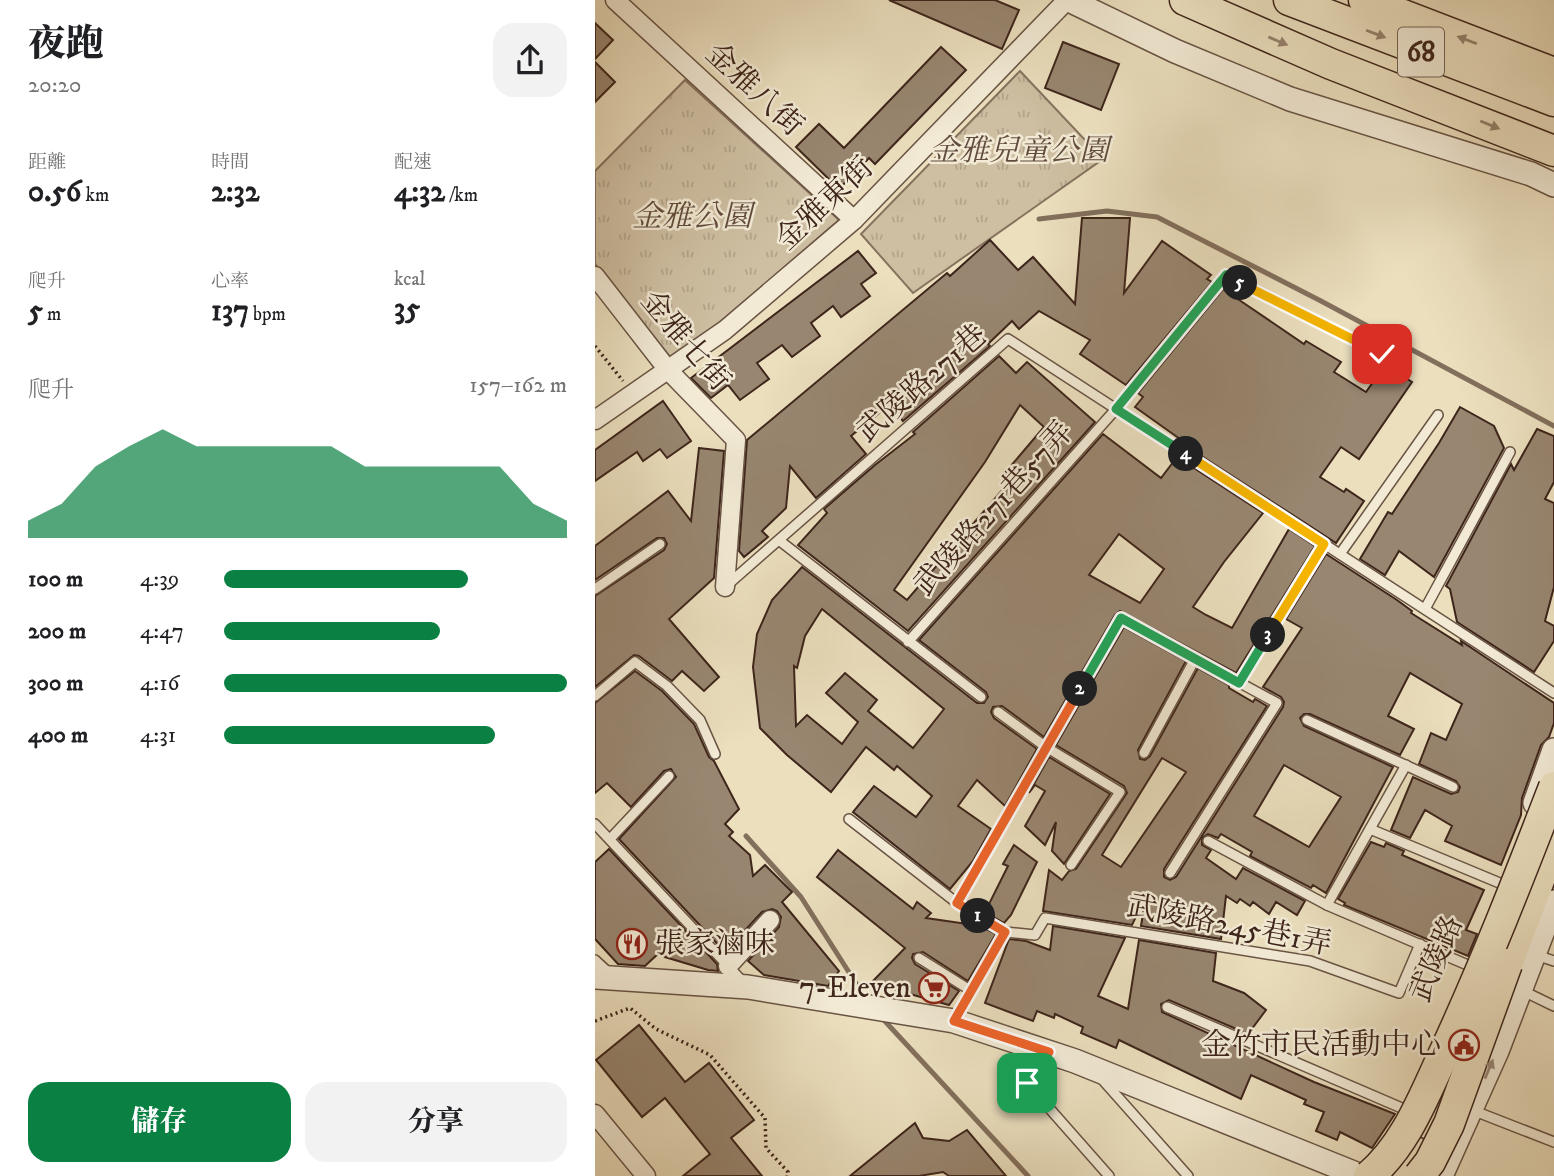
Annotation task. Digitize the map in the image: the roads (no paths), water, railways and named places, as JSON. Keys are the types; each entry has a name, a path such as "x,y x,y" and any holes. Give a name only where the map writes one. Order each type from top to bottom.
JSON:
{"highway":[{"path":"1185,0 1331,64 1553,151"},
{"name":"68","path":"1290,0 1554,101"},
{"name":"68","path":"1364,0 1554,72"},
{"path":"1358,1175 1387,1158 1512,965 1549,792"},
{"path":"1395,1176 1417,1164 1430,1162 1449,1124 1512,965 1554,841"}],"street":[{"name":"金雅八街","path":"615,0 854,220"},
{"name":"金雅東街","path":"595,420 725,330 854,220 1068,0"},
{"path":"1068,0 1175,51 1290,99 1554,183"},
{"name":"金雅七街","path":"595,276 668,370 736,440 725,587"},
{"name":"武陵路","path":"1441,1176 1472,1110 1512,965 1502,884 1549,792 1554,750"},
{"name":"武陵路","path":"1358,1175 1383,1145 1404,1109 1552,915"},
{"path":"728,966 770,920"},
{"path":"604,977 748,987 954,1021 1091,1067 1358,1175"},
{"path":"595,1115 646,1176"}],"lane":[{"name":"武陵路271巷57弄","path":"908,642 1116,409 1226,275 1382,354"},
{"name":"武陵路271巷","path":"725,587 1008,339 1554,693"},
{"path":"1340,554 1438,415"},
{"path":"1425,610 1510,452"},
{"path":"780,541 981,697"},
{"path":"595,589 660,544"},
{"path":"1239,683 1324,544"},
{"path":"957,903 1121,618 1277,703 1170,873"},
{"path":"1144,753 1195,659"},
{"path":"595,696 635,662 667,686 700,720 715,754"},
{"path":"998,712 1046,747 1120,792 1071,865"},
{"path":"1307,720 1453,787"},
{"path":"1327,905 1406,765"},
{"path":"610,839 669,776"},
{"path":"849,819 957,903 1005,932 954,1021"},
{"path":"595,824 748,987"},
{"path":"1370,829 1502,884"},
{"path":"1208,842 1327,905 1420,944 1512,965 1554,1006"},
{"name":"武陵路245巷1弄","path":"1005,932 1035,935 1045,918 1310,961 1399,993 1420,944"},
{"path":"919,958 970,990"},
{"path":"595,960 604,977"},
{"path":"1167,1007 1404,1109"},
{"path":"1049,1052 1027,1083 1109,1176"},
{"path":"1091,1067 1188,1176"},
{"path":"1472,1110 1554,1142"}],"waterway":[{"path":"1039,219 1107,211 1157,217 1554,426"},
{"path":"746,836 801,897 859,988"},
{"path":"882,1018 1028,1176"}],"place":[{"name":"張家滷味","path":"632,944"},
{"name":"7-Eleven","path":"934,988"},
{"name":"金竹市民活動中心","path":"1464,1045"}],"park label":[{"name":"金雅兒童公園","path":"1019,151"},
{"name":"金雅公園","path":"692,217"}]}
